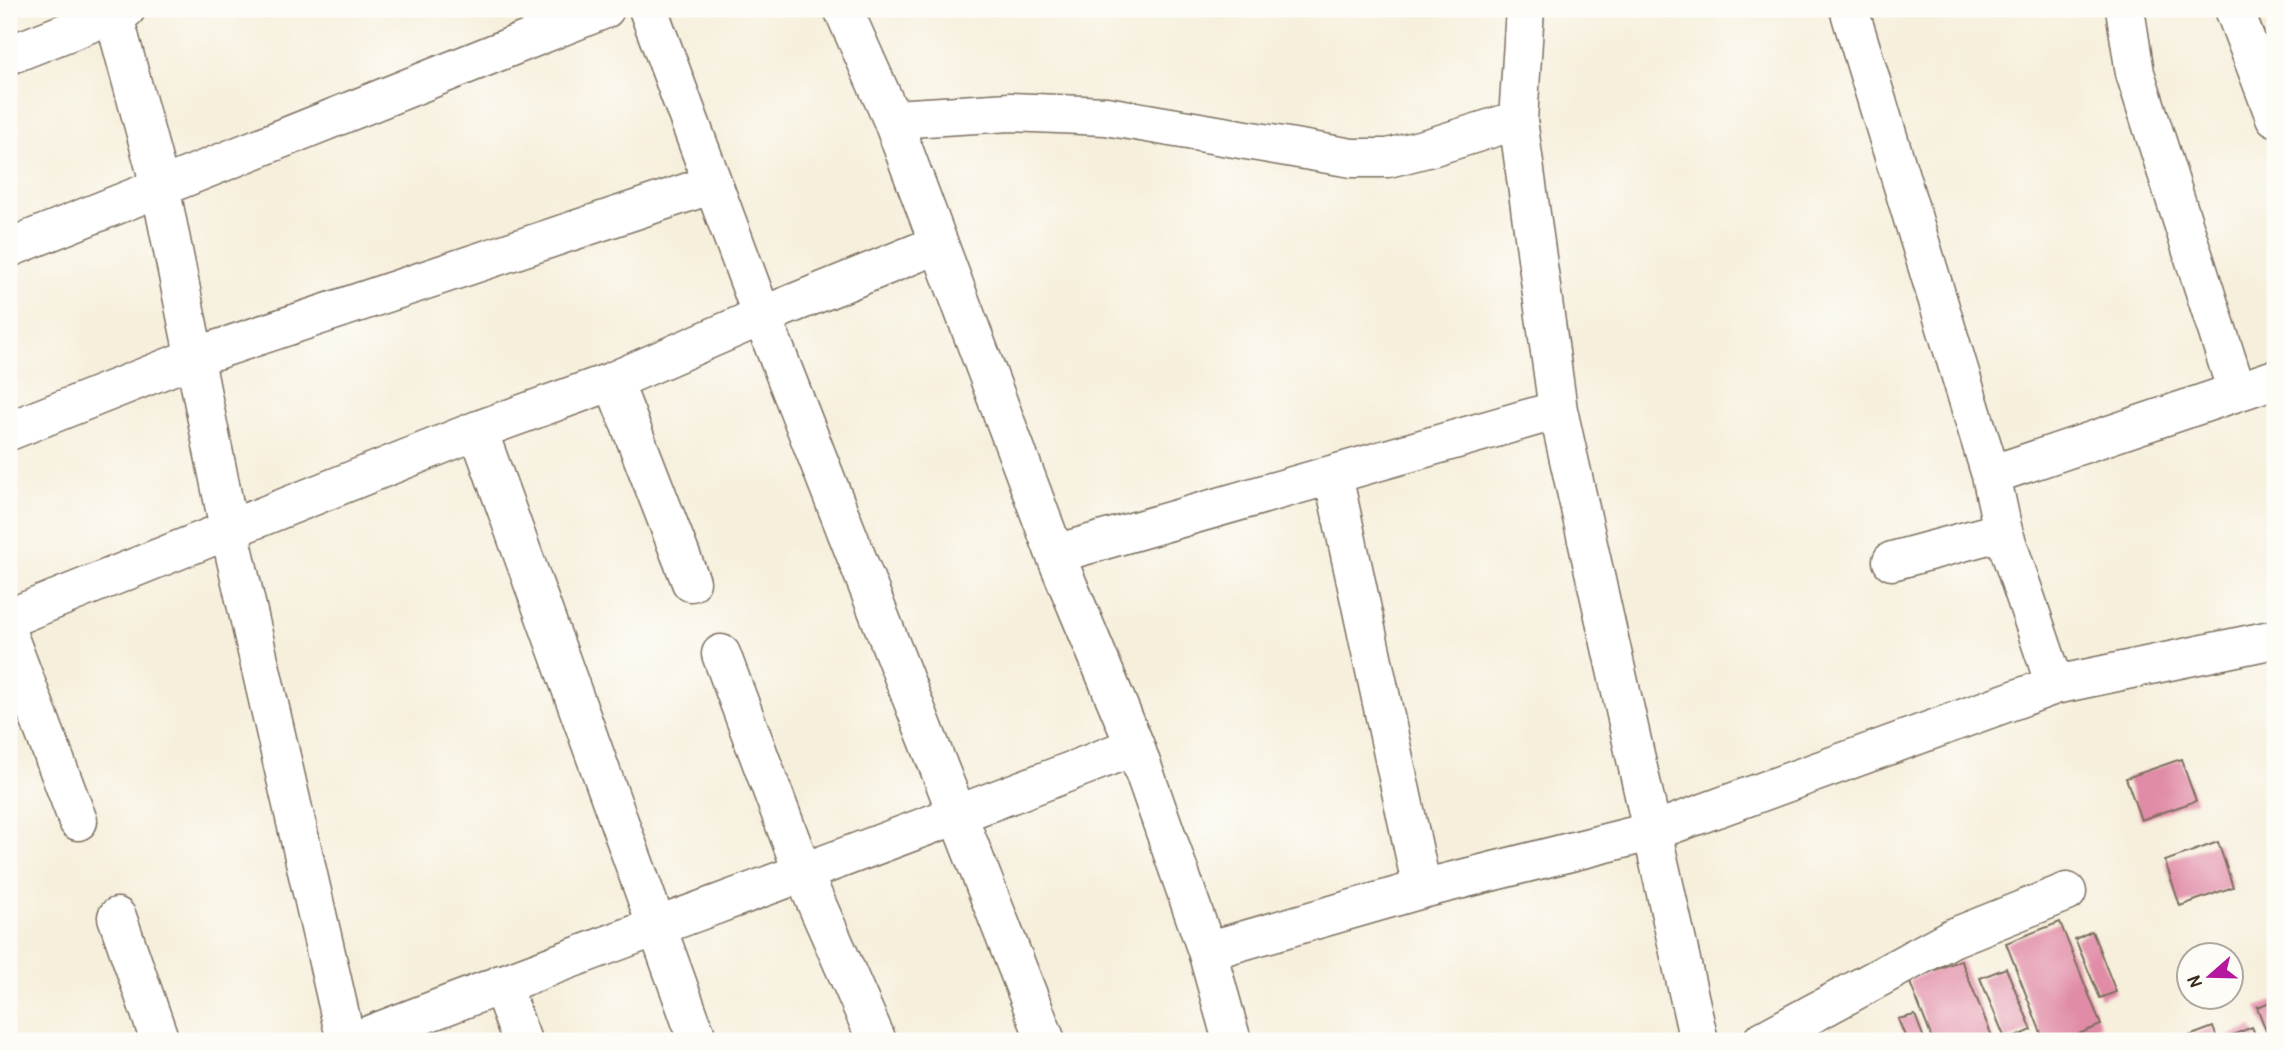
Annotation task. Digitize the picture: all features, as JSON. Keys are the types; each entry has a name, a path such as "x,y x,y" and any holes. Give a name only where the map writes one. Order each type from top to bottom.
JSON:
{"street":[{"path":"9,248 605,9"},
{"path":"648,9 762,316 1046,1041"},
{"path":"843,9 892,119 1055,554 1135,747 1207,951 1231,1041"},
{"path":"1525,9 1518,120 1558,410 1699,1041"},
{"path":"1849,9 1991,475 2003,531 2055,685"},
{"path":"2125,9 2135,73 2237,392"},
{"path":"2234,9 2275,117"},
{"path":"9,55 117,10 160,186 229,529 346,1041"},
{"path":"892,119 1010,111 1105,116 1352,158 1388,158 1518,120"},
{"path":"9,431 195,357 713,184"},
{"path":"9,618 478,430 612,381 939,244"},
{"path":"1991,475 2275,379"},
{"path":"612,381 691,582"},
{"path":"1055,554 1558,410"},
{"path":"478,430 698,1041"},
{"path":"1333,475 1422,889"},
{"path":"1892,561 2003,531"},
{"path":"9,638 78,821"},
{"path":"1207,951 1422,889 1654,831 2055,685 2275,639"},
{"path":"721,653 803,873 877,1041"},
{"path":"354,1041 501,984 959,816 1135,747"},
{"path":"1762,1041 1952,938 2067,892"},
{"path":"117,917 160,1041"},
{"path":"501,984 522,1041"}],"building":[{"path":"2181,759 2196,801 2141,820 2126,778"},
{"path":"2218,842 2233,887 2180,906 2165,861"},
{"path":"2060,922 2101,1025 2061,1041 2044,1041 2006,943"},
{"path":"2092,931 2116,992 2100,998 2075,939"},
{"path":"1961,960 1994,1041 1933,1041 1909,980"},
{"path":"2006,968 2032,1030 2006,1041 1980,978"},
{"path":"2275,1000 2275,1041 2270,1041 2257,1007"},
{"path":"1915,1015 1925,1041 1907,1041 1898,1019"},
{"path":"2213,1027 2218,1041 2176,1041"},
{"path":"2252,1027 2258,1041 2227,1041 2225,1038"}]}
